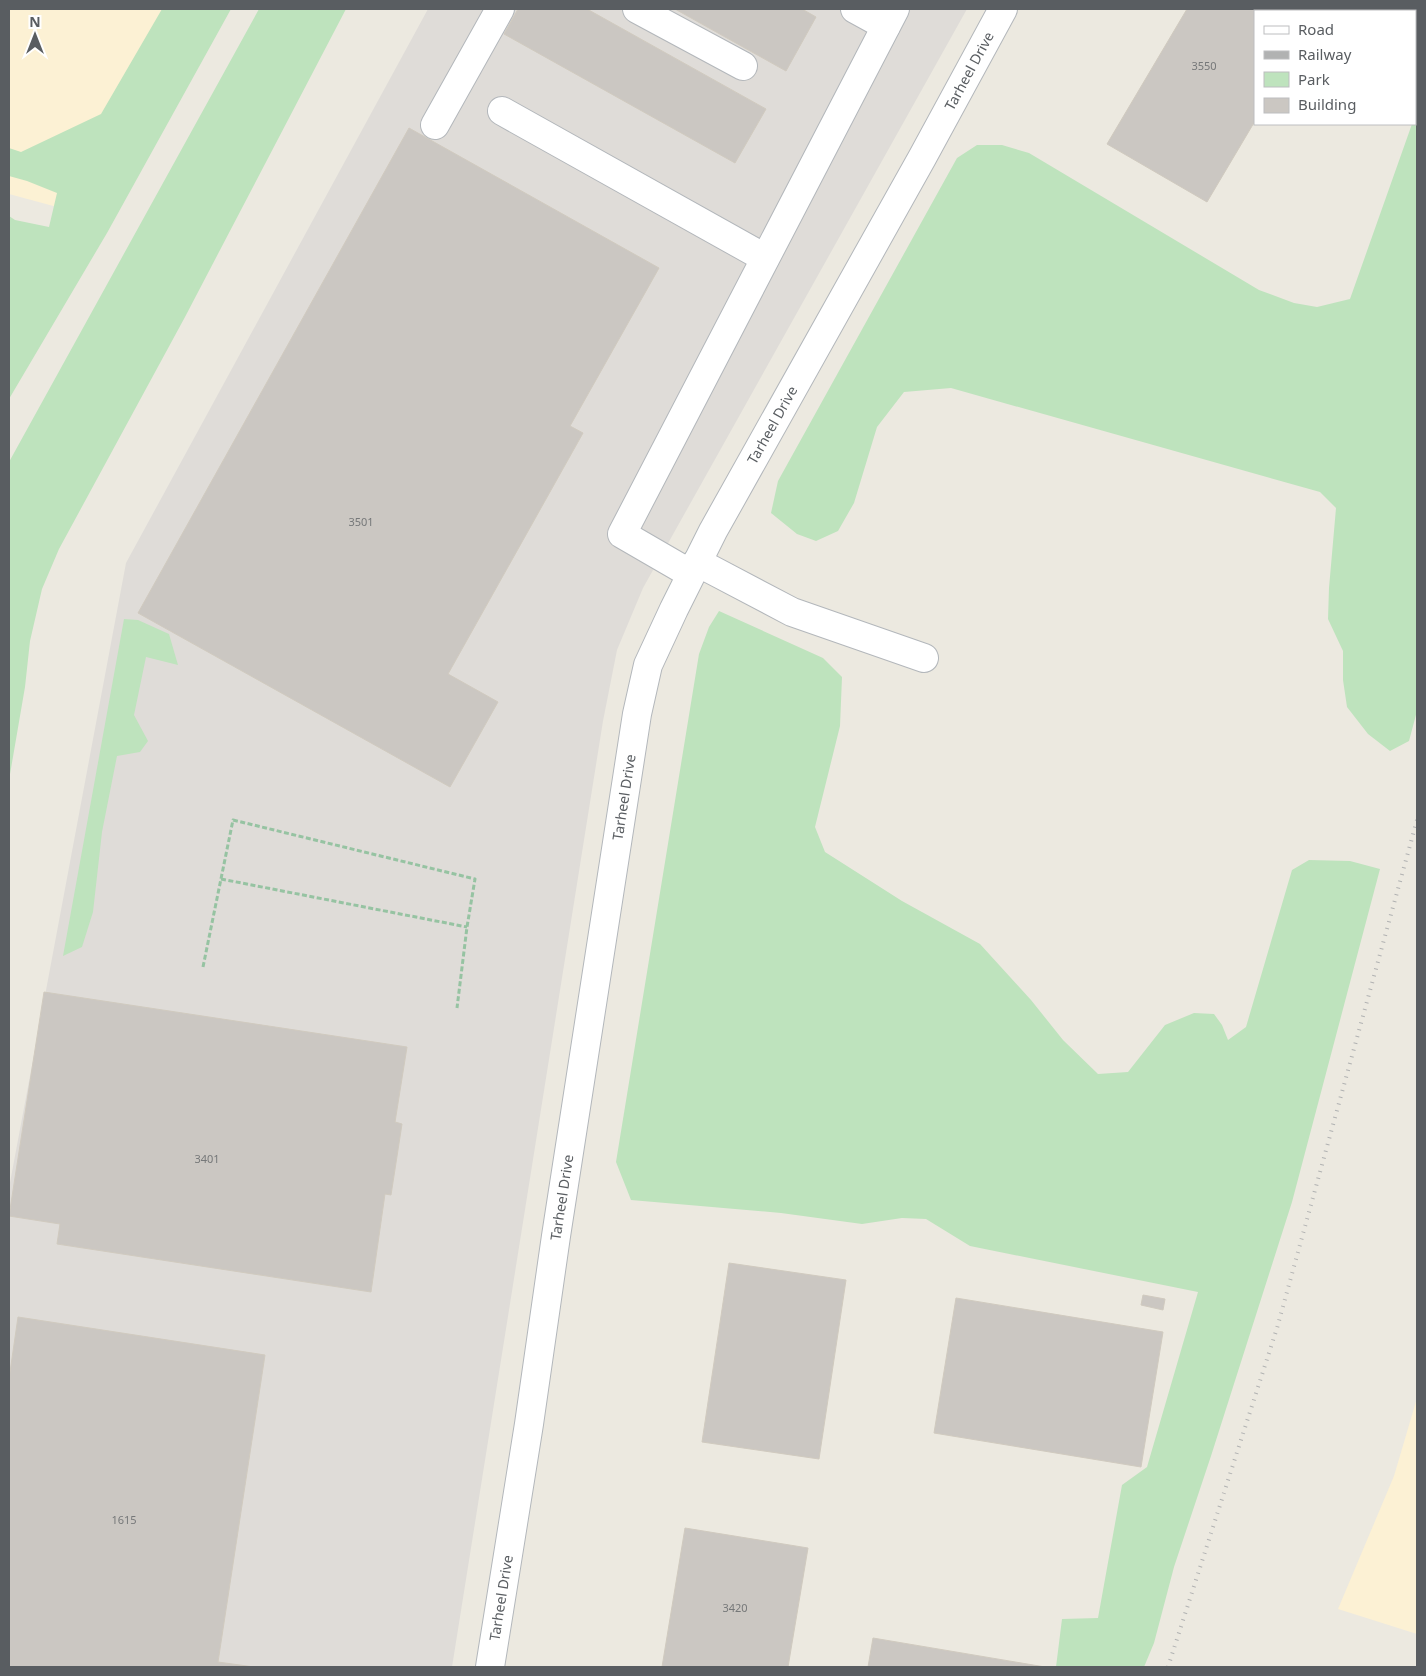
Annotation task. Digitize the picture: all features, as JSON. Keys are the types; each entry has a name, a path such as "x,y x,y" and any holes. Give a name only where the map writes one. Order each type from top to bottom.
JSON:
{"street":[{"path":"435,125 500,9"},
{"path":"637,9 743,66"},
{"path":"855,9 891,17 622,534 792,612 924,658"},
{"name":"Tarheel Drive","path":"490,1667 637,714 648,665 713,531 922,158 1003,9"},
{"path":"502,111 765,258"}],"path":[{"path":"203,967 233,820 475,879 456,1008"},
{"path":"221,879 467,927"}],"shaded area":[{"path":"9,9 182,9 72,211 9,194"},
{"path":"428,9 967,9 643,588 617,650 603,721 452,1667 9,1667 9,1188 126,563"},
{"path":"1417,1398 1417,1634 1338,1609 1394,1476"}],"green space":[{"path":"162,9 231,9 107,233 9,399 9,216 15,220 49,227 57,193 9,176 9,148 21,152 101,114"},
{"path":"259,9 346,9 185,317 59,549 42,589 30,641 25,687 9,780 9,462"},
{"path":"1417,107 1417,711 1409,741 1390,751 1368,734 1347,707 1343,680 1343,651 1328,619 1336,508 1320,492 951,388 904,392 877,427 854,503 838,531 816,541 797,534 771,513 778,481 957,158 977,145 1002,145 1029,153 1259,290 1294,303 1317,307 1350,299 1412,125 1416,125"},
{"path":"719,611 823,658 842,677 840,726 815,827 825,852 902,901 980,944 1031,1000 1063,1040 1098,1074 1128,1072 1165,1025 1194,1013 1214,1014 1222,1025 1228,1040 1246,1027 1292,870 1309,860 1350,861 1380,869 1292,1202 1174,1567 1154,1643 1144,1667 1056,1667 1062,1619 1098,1618 1122,1485 1147,1467 1198,1292 970,1246 926,1219 902,1218 862,1224 781,1213 631,1200 616,1162 699,654 709,627"},
{"path":"124,619 138,620 169,634 178,665 146,657 134,715 148,741 140,752 117,756 102,832 93,912 82,947 63,956"}],"building":[{"path":"518,9 587,9 766,109 735,163 504,34"},
{"path":"675,9 802,9 816,17 786,71"},
{"path":"1187,9 1321,9 1254,10 1254,123 1207,202 1107,144"},
{"path":"409,128 659,268 570,426 583,433 448,674 498,702 450,787 138,613"},
{"path":"44,992 407,1047 395,1122 402,1124 391,1195 385,1194 371,1292 57,1244 60,1224 9,1216"},
{"path":"729,1263 846,1280 819,1459 702,1442"},
{"path":"1143,1295 1165,1299 1163,1310 1141,1305"},
{"path":"956,1298 1163,1332 1141,1467 934,1433"},
{"path":"18,1317 265,1355 218,1662 254,1667 9,1667 9,1379"},
{"path":"685,1528 808,1548 788,1667 662,1667"},
{"path":"873,1638 1045,1667 868,1667"}],"railway":[{"path":"1168,1667 1277,1328 1417,820"}]}
